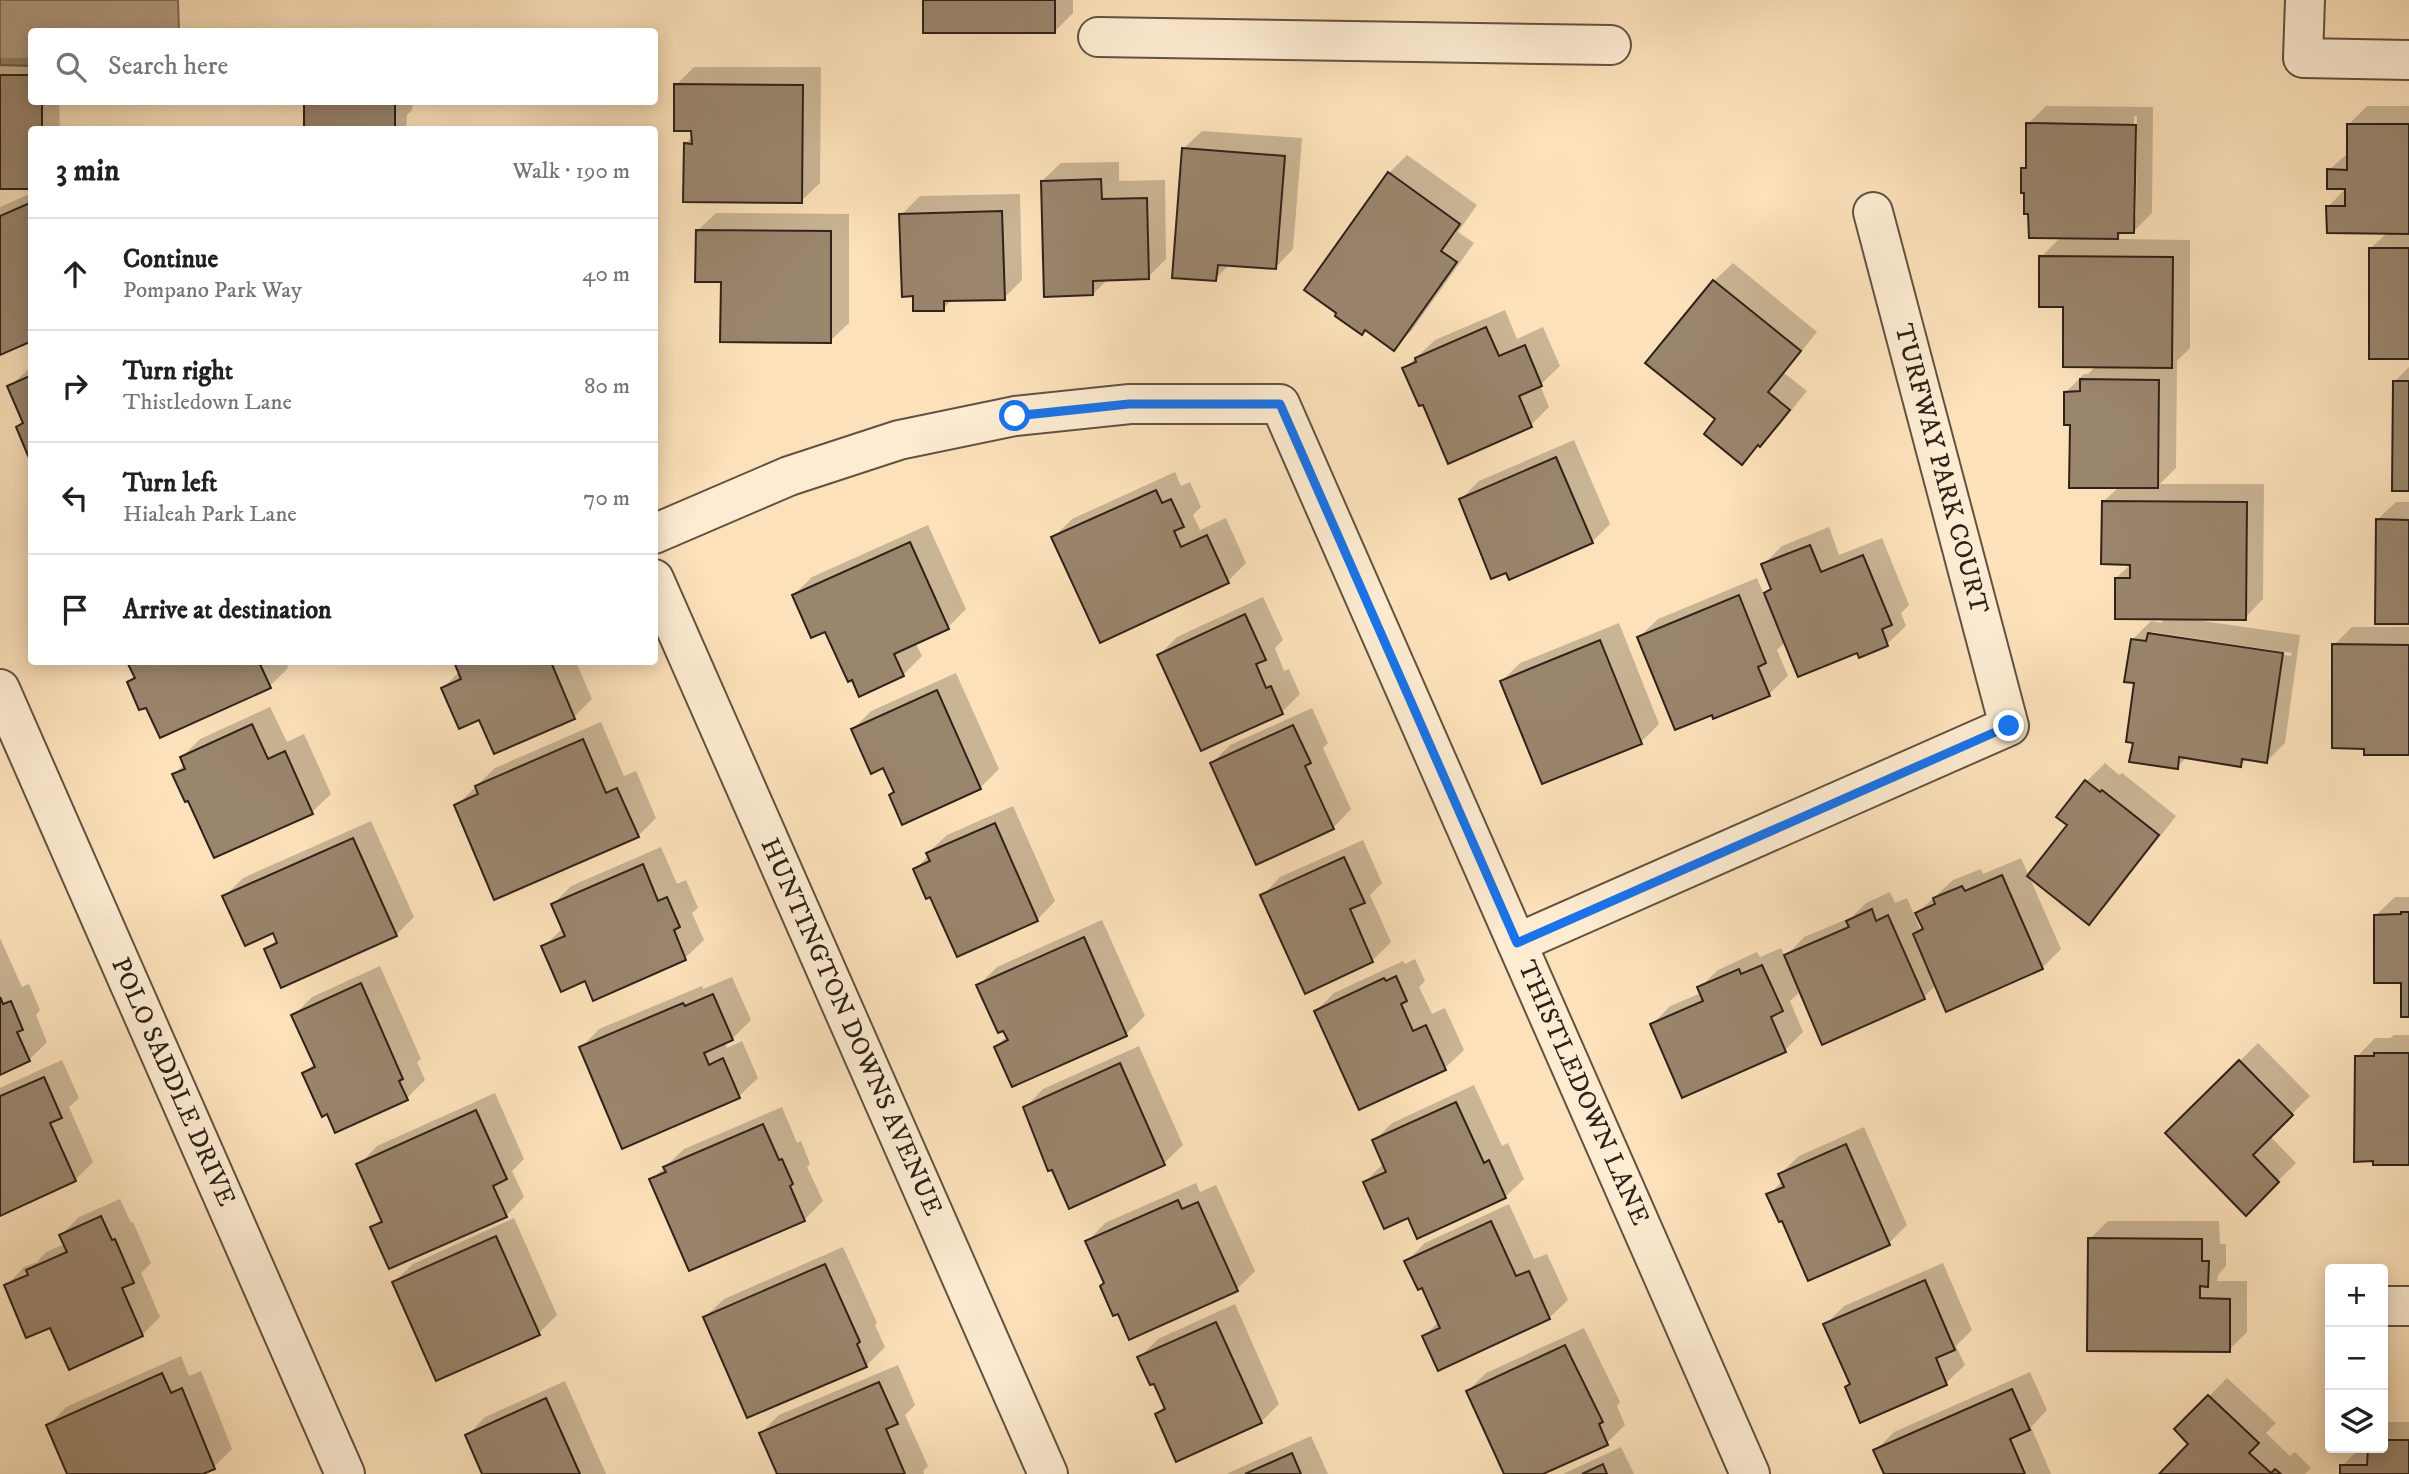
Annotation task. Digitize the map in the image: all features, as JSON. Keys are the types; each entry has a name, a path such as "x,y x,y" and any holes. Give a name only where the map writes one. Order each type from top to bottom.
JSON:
{"street":[{"path":"2305,0 2303,58 2409,60"},
{"path":"1098,37 1611,45"},
{"name":"TURFWAY PARK COURT","path":"1517,943 2009,726 1873,212"},
{"name":"THISTLEDOWN LANE","path":"658,532 789,476 899,440 1015,416 1129,404 1280,404 1750,1474"},
{"name":"HUNTINGTON DOWNS AVENUE","path":"658,588 1048,1474"},
{"name":"POLO SADDLE DRIVE","path":"0,689 345,1474"},
{"path":"2388,1306 2409,1306"}],"shaded area":[{"path":"0,0 178,0 179,28 28,28 28,66 0,65"}],"building":[{"path":"923,0 1055,0 1055,33 923,33"},
{"path":"0,75 28,75 28,105 42,105 42,126 28,126 28,189 0,189"},
{"path":"674,84 803,85 802,203 683,202 684,143 692,144 691,131 674,131"},
{"path":"304,105 395,105 395,126 304,126"},
{"path":"2026,123 2136,125 2134,233 2118,233 2118,239 2029,238 2028,214 2024,214 2024,193 2021,193 2021,168 2026,168"},
{"path":"2347,124 2409,124 2409,234 2327,233 2326,206 2345,206 2345,189 2327,189 2327,169 2347,170"},
{"path":"1182,148 1285,156 1276,269 1218,265 1216,281 1172,278"},
{"path":"1388,172 1460,224 1441,251 1457,262 1394,351 1365,330 1362,335 1304,290"},
{"path":"1101,179 1102,199 1147,198 1149,279 1093,281 1093,295 1044,297 1041,181"},
{"path":"28,204 28,343 0,355 0,216"},
{"path":"1002,211 1005,300 944,301 944,311 913,311 913,296 902,297 899,214"},
{"path":"696,230 831,231 831,343 720,342 721,282 695,282"},
{"path":"2369,248 2409,248 2409,359 2369,359"},
{"path":"2039,256 2173,257 2172,368 2063,367 2063,307 2039,307"},
{"path":"1713,280 1801,351 1768,392 1790,410 1742,465 1704,434 1715,419 1645,363"},
{"path":"1486,327 1499,356 1525,345 1542,386 1519,396 1532,427 1448,464 1423,405 1419,406 1402,368 1416,362 1415,358"},
{"path":"28,377 28,456 16,427 23,423 7,386"},
{"path":"2080,379 2159,380 2158,488 2069,488 2070,425 2064,425 2064,392 2080,391"},
{"path":"2393,381 2409,381 2409,491 2392,491"},
{"path":"1556,457 1593,543 1509,580 1506,573 1491,579 1459,499"},
{"path":"1156,490 1162,503 1171,499 1184,527 1174,531 1181,547 1207,535 1229,583 1100,643 1051,537"},
{"path":"2102,501 2247,502 2246,620 2115,619 2115,578 2130,578 2130,565 2101,564"},
{"path":"2376,519 2409,520 2409,624 2375,624"},
{"path":"910,542 949,629 894,654 904,676 859,697 852,680 848,682 825,632 811,638 792,595"},
{"path":"1810,545 1821,572 1863,555 1892,625 1882,629 1888,646 1859,658 1857,653 1798,677 1764,593 1771,589 1761,564"},
{"path":"1739,595 1766,663 1758,667 1770,696 1713,719 1712,715 1675,730 1637,637"},
{"path":"1245,614 1266,660 1256,664 1266,688 1271,686 1283,714 1201,751 1157,655"},
{"path":"2148,633 2283,653 2267,763 2242,759 2241,767 2179,757 2178,769 2129,762 2133,743 2126,742 2134,683 2124,682 2131,639 2146,641"},
{"path":"1600,640 1642,744 1542,784 1500,681"},
{"path":"2332,644 2409,645 2409,755 2364,755 2364,749 2332,748"},
{"path":"128,665 260,665 271,688 160,738 146,708 139,710 127,682 135,678"},
{"path":"455,665 552,665 575,719 494,754 479,720 459,729 441,688 461,679"},
{"path":"937,690 981,789 902,825 889,795 894,792 883,768 871,774 851,729"},
{"path":"252,724 268,759 285,751 313,814 214,858 188,801 185,802 172,774 185,769 180,757"},
{"path":"1293,725 1311,763 1305,766 1334,829 1256,865 1210,763"},
{"path":"583,739 606,793 617,788 639,837 494,900 454,805 478,794 475,786"},
{"path":"2085,780 2100,792 2102,790 2159,835 2089,925 2027,876 2067,825 2056,817"},
{"path":"995,823 1038,921 957,957 930,897 926,899 913,869 930,861 926,853"},
{"path":"353,838 397,936 281,988 264,949 277,943 273,933 245,946 222,896"},
{"path":"1344,857 1365,903 1350,909 1373,962 1305,994 1260,895"},
{"path":"643,864 658,901 667,897 680,927 674,930 686,960 593,1001 585,981 561,992 541,946 565,936 551,904"},
{"path":"2002,875 2043,969 1946,1012 1913,934 1923,929 1915,913 1935,904 1933,898 1962,886 1965,891"},
{"path":"1872,909 1876,921 1888,915 1925,999 1822,1045 1784,955 1849,927 1846,921"},
{"path":"2409,912 2409,1017 2401,1017 2401,983 2374,983 2374,915"},
{"path":"1084,937 1127,1036 1012,1087 994,1047 1008,1040 1003,1031 998,1033 976,985"},
{"path":"1762,965 1783,1011 1771,1017 1786,1052 1682,1098 1650,1024 1703,1001 1697,987 1739,969 1741,974"},
{"path":"1396,976 1407,1001 1401,1004 1413,1031 1426,1025 1446,1070 1359,1110 1314,1011 1384,978 1386,981"},
{"path":"361,983 403,1079 399,1081 408,1100 335,1133 327,1114 322,1117 302,1073 315,1067 291,1015"},
{"path":"713,994 733,1040 704,1053 709,1065 723,1058 740,1098 622,1149 579,1047 683,1003 685,1006"},
{"path":"0,997 3,1004 11,1001 23,1030 17,1032 30,1061 0,1075"},
{"path":"2374,1053 2409,1053 2409,1165 2354,1162 2355,1056 2374,1056"},
{"path":"2239,1060 2293,1115 2253,1155 2279,1182 2246,1216 2165,1133"},
{"path":"1120,1063 1165,1165 1069,1209 1052,1170 1048,1171 1023,1107"},
{"path":"44,1077 62,1118 50,1123 76,1181 0,1216 0,1096"},
{"path":"1456,1102 1484,1163 1489,1160 1506,1198 1417,1239 1408,1218 1384,1229 1363,1182 1386,1172 1372,1140"},
{"path":"476,1110 507,1179 493,1186 507,1217 389,1269 370,1227 382,1222 356,1164"},
{"path":"763,1124 793,1184 790,1186 805,1221 689,1271 649,1179 666,1172 663,1167"},
{"path":"1846,1144 1890,1245 1808,1281 1782,1221 1779,1222 1766,1194 1784,1187 1778,1174"},
{"path":"1178,1200 1182,1209 1198,1202 1238,1291 1129,1340 1118,1314 1113,1316 1100,1286 1104,1283 1085,1241"},
{"path":"101,1216 112,1240 115,1239 134,1283 122,1288 143,1336 69,1370 50,1328 26,1338 4,1285 28,1275 26,1270 67,1252 59,1235"},
{"path":"1491,1221 1516,1276 1529,1271 1550,1319 1438,1371 1422,1336 1440,1328 1422,1288 1418,1290 1404,1261"},
{"path":"496,1236 540,1335 436,1381 392,1282"},
{"path":"2088,1238 2202,1239 2202,1261 2209,1261 2208,1287 2200,1286 2200,1298 2230,1299 2230,1352 2087,1351"},
{"path":"825,1264 860,1342 857,1344 867,1367 747,1418 703,1317"},
{"path":"1925,1280 1955,1350 1936,1358 1947,1385 1860,1423 1845,1387 1850,1384 1823,1324"},
{"path":"1216,1322 1262,1423 1176,1462 1155,1414 1165,1409 1154,1384 1150,1385 1137,1357"},
{"path":"1565,1345 1603,1422 1599,1424 1608,1445 1543,1474 1504,1474 1466,1391"},
{"path":"162,1373 171,1393 182,1388 215,1469 203,1474 67,1474 46,1425"},
{"path":"879,1382 898,1424 886,1429 905,1474 777,1474 759,1433"},
{"path":"2012,1389 2030,1430 2010,1439 2025,1474 1884,1474 1873,1450"},
{"path":"2208,1395 2259,1443 2249,1453 2271,1473 2275,1469 2281,1474 2159,1474 2188,1444 2174,1429"},
{"path":"546,1398 580,1474 482,1474 465,1435"},
{"path":"2388,1440 2409,1440 2409,1474 2340,1474 2340,1465 2367,1465 2368,1453 2388,1453"},
{"path":"1292,1453 1301,1474 1245,1474"},
{"path":"1603,1464 1607,1474 1582,1474"}],"route":[{"path":"1015,416 1129,404 1280,404 1517,943 2009,726"}]}
